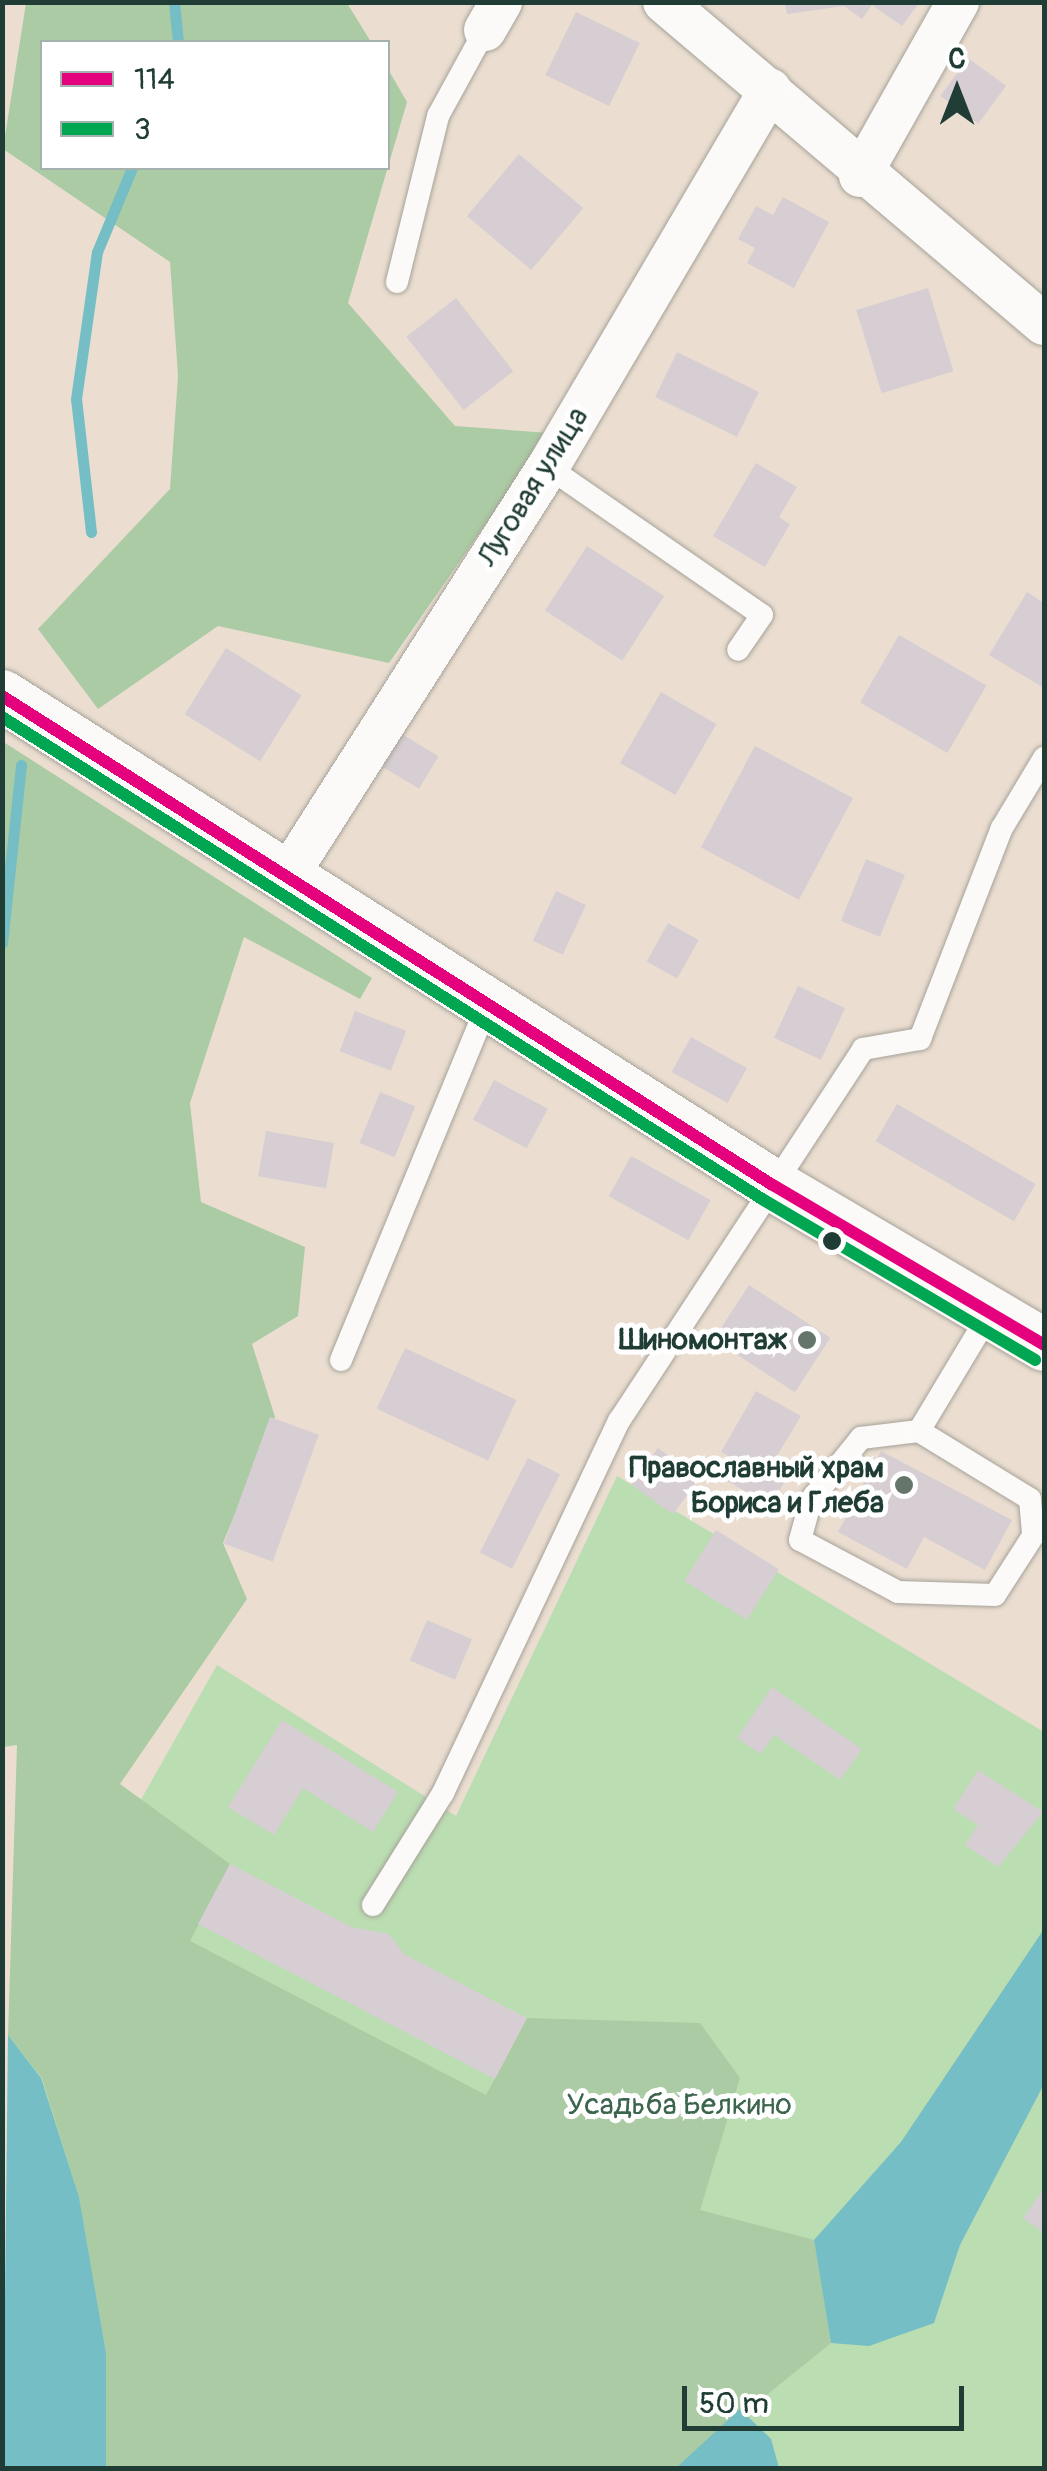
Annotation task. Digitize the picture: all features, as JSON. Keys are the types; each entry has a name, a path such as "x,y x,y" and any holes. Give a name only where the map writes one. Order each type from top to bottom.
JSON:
{"street":[{"path":"664,2 770,90 860,176 1044,324"},
{"path":"860,176 958,2"},
{"name":"Луговая улица","path":"286,878 548,468 770,90"},
{"path":"2,696 770,1184 1044,1345"}],"lane":[{"path":"397,282 438,116 493,16"},
{"path":"548,468 762,615 738,650"},
{"path":"374,1905 442,1794 620,1421 770,1184 863,1049 920,1038 1002,828 1044,758"},
{"path":"341,1360 487,1005"},
{"path":"918,1431 990,1313"},
{"path":"918,1431 1030,1499 1033,1536 995,1595 898,1592 800,1540 811,1500 861,1438 918,1431"}],"green space":[{"path":"26,3 347,3 370,40 40,40 40,170 387,170 348,303 455,426 549,433 389,663 218,626 98,709 38,629 170,489 178,376 170,262 3,149"},
{"path":"390,72 407,102 390,160"},
{"path":"2,741 372,978 360,999 244,937 190,1103 201,1202 305,1247 298,1316 252,1344 275,1417 223,1543 247,1599 120,1784 230,1864 190,1941 486,2095 527,2018 700,2023 740,2078 700,2210 814,2240 831,2343 676,2468 106,2468 106,2353 79,2197 42,2078 8,2035 17,1745 3,1747"},
{"name":"Усадьба Белкино","path":"617,1476 1044,1732 1044,2468 106,2468 106,2353 8,2035 217,1665 456,1816"}],"water":[{"path":"1044,1929 1044,2084 960,2245 934,2323 869,2346 831,2343 814,2240 901,2142"},
{"path":"8,2035 41,2078 79,2197 106,2353 106,2468 3,2468"},
{"path":"740,2409 771,2439 779,2468 676,2468"}],"building":[{"path":"785,3 919,3 902,26 872,5 862,19 844,6 787,14"},
{"path":"576,12 640,43 609,106 545,75"},
{"path":"968,58 1006,86 978,124 940,96"},
{"path":"519,154 583,208 531,270 467,216"},
{"path":"783,197 829,222 794,288 747,263 755,248 738,239 756,206 773,215"},
{"path":"928,288 953,371 882,393 856,310"},
{"path":"456,298 513,371 464,410 406,337"},
{"path":"677,352 759,392 737,437 655,397"},
{"path":"756,463 797,487 779,517 790,524 765,567 713,536"},
{"path":"587,546 664,596 622,661 545,611"},
{"path":"1027,592 1044,603 1044,688 989,655"},
{"path":"899,635 986,686 947,753 860,703"},
{"path":"226,648 301,695 260,761 185,714"},
{"path":"661,692 716,724 675,795 620,763"},
{"path":"400,733 439,756 419,789 380,766"},
{"path":"755,746 853,798 799,900 701,848"},
{"path":"866,859 905,875 880,937 841,921"},
{"path":"556,891 586,905 563,955 533,941"},
{"path":"668,923 699,940 677,978 647,961"},
{"path":"798,986 845,1008 821,1060 774,1038"},
{"path":"355,1011 406,1031 391,1071 340,1051"},
{"path":"691,1037 747,1068 728,1103 672,1072"},
{"path":"494,1080 548,1109 527,1148 473,1120"},
{"path":"380,1092 415,1106 395,1157 359,1143"},
{"path":"897,1104 1036,1184 1014,1221 876,1141"},
{"path":"266,1131 334,1143 326,1188 258,1176"},
{"path":"631,1156 711,1200 688,1240 609,1196"},
{"path":"749,1285 830,1338 795,1392 714,1340"},
{"path":"405,1348 516,1400 488,1461 377,1409"},
{"path":"756,1391 801,1416 768,1471 785,1481 771,1506 724,1479 735,1460 721,1452"},
{"path":"270,1417 319,1435 273,1562 224,1544"},
{"path":"658,1448 699,1478 673,1514 632,1484"},
{"name":"Православный храм Бориса и Глеба","path":"881,1451 1012,1520 985,1570 924,1537 907,1569 838,1532"},
{"path":"528,1458 560,1474 512,1569 480,1552"},
{"path":"716,1530 779,1569 747,1620 684,1581"},
{"path":"427,1620 472,1639 455,1680 410,1661"},
{"path":"772,1687 862,1749 840,1780 774,1735 761,1754 737,1738"},
{"path":"282,1720 398,1792 373,1832 303,1788 274,1835 228,1807"},
{"path":"978,1770 1043,1812 998,1867 965,1845 978,1825 953,1809"},
{"path":"230,1864 352,1927 389,1934 404,1954 527,2018 495,2079 198,1924"},
{"path":"1044,2188 1044,2233 1023,2218"}],"waterway":[{"path":"174,2 178,40"},
{"path":"91,532 76,399 97,252 131,170"},
{"path":"2,943 21,765"}],"transit line":[{"name":"114","path":"2,696 771,1184 1044,1345"},
{"name":"3","path":"2,717 762,1199 1035,1360"}],"place":[{"name":"Шиномонтаж","path":"807,1340"},
{"name":"Православный храм Бориса и Глеба","path":"904,1485"}]}
